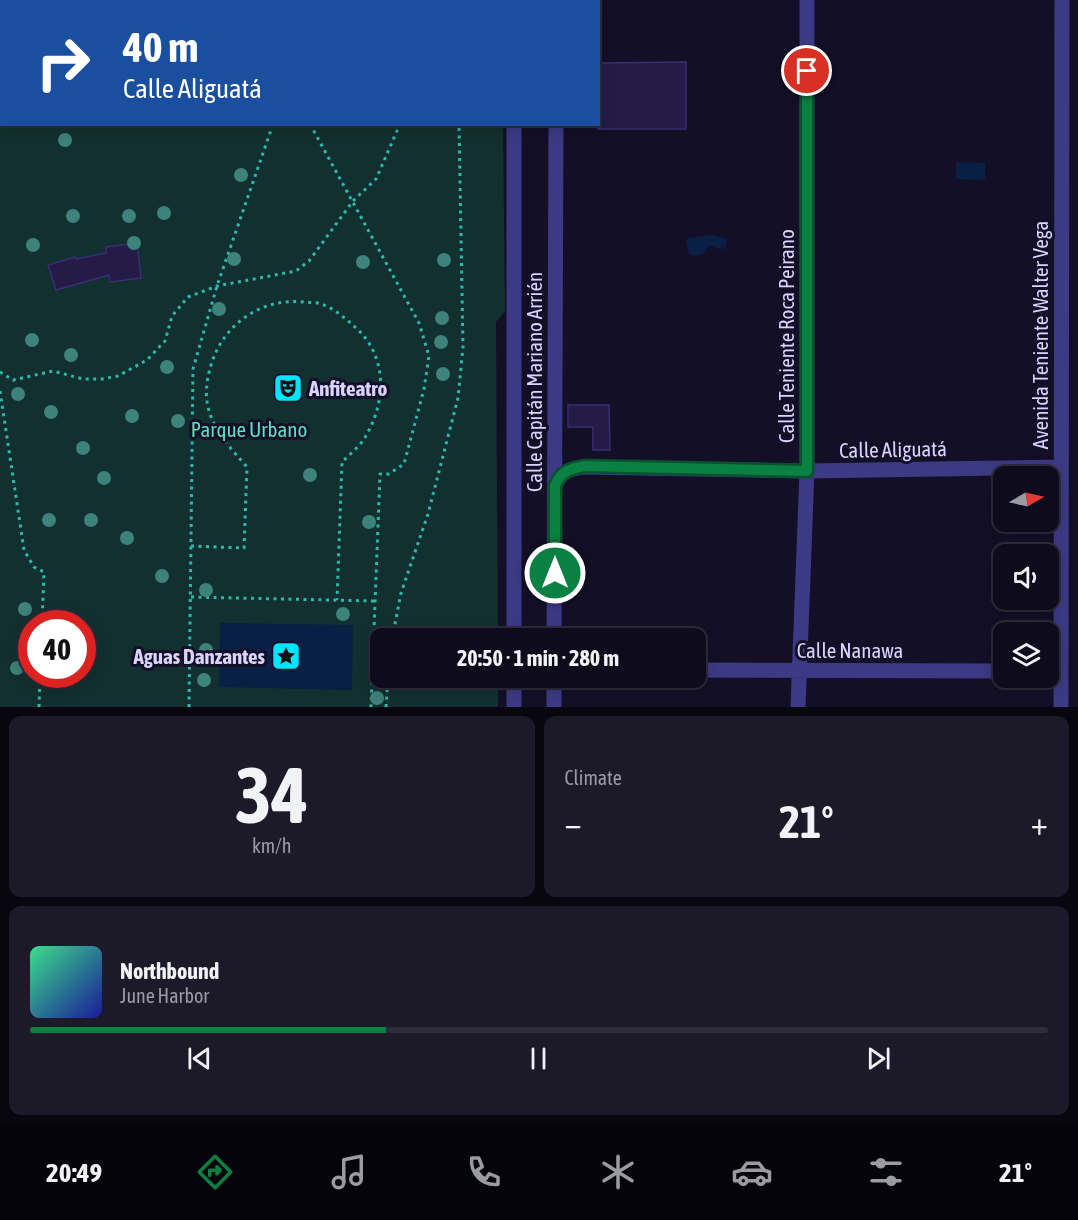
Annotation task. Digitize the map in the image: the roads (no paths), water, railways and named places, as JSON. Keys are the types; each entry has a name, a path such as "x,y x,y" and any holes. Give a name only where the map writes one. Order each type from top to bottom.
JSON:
{"street":[{"name":"Calle Teniente Roca Peirano","path":"798,707 807,471 807,0"},
{"name":"Avenida Teniente Walter Vega","path":"1056,622 1061,467 1062,0"},
{"name":"Calle Capitán Mariano Arrién","path":"514,126 514,628"},
{"name":"Calle Capitán Mariano Arrién","path":"554,628 556,126"},
{"name":"Calle Aliguatá","path":"555,486 558,477 569,469 584,466 807,471 1061,467"},
{"name":"Calle Nanawa","path":"706,670 993,671"},
{"path":"514,688 514,707"},
{"path":"554,688 554,707"},
{"name":"Avenida Teniente Walter Vega","path":"1058,688 1061,707"}],"water":[{"path":"956,162 985,163 985,180 956,179"},
{"path":"711,235 727,239 725,249 710,245 703,254 693,256 689,254 686,241 689,238"},
{"name":"Aguas Danzantes","path":"220,623 353,625 352,690 219,687"}],"place":[{"name":"Anfiteatro","path":"288,388"},
{"name":"Aguas Danzantes","path":"286,656"}],"park label":[{"name":"Parque Urbano","path":"249,429"}]}
